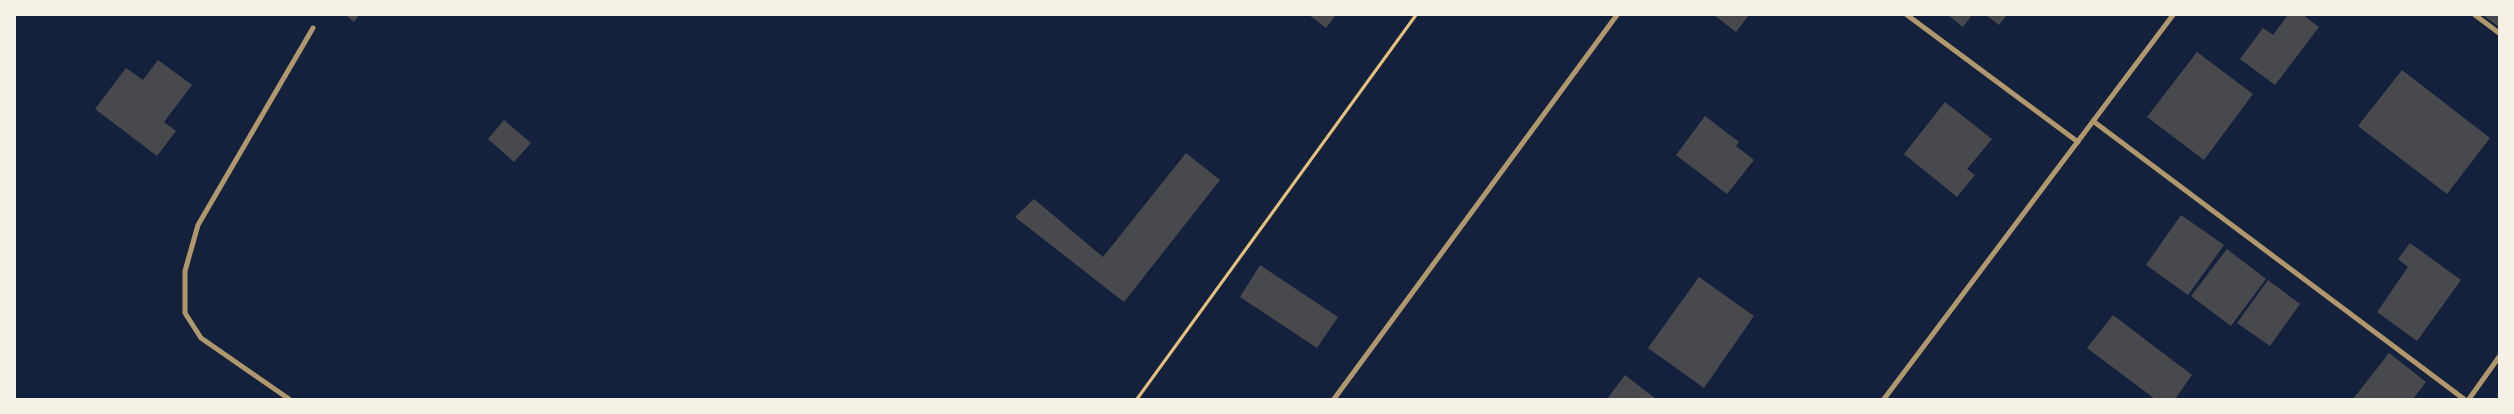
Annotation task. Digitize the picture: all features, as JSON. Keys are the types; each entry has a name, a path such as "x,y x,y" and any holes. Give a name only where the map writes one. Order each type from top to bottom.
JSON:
{"street":[{"path":"1334,399 1617,15"},
{"path":"1907,15 2078,142"},
{"path":"1884,399 2173,15"},
{"path":"2474,15 2499,33"},
{"path":"289,399 201,338 185,313 185,271 198,225 313,28"},
{"path":"2093,121 2464,399"},
{"path":"2469,399 2499,357"}],"path":[{"path":"1137,399 1416,15"}],"building":[{"path":"346,15 359,15 354,22"},
{"path":"1309,15 1336,15 1326,28"},
{"path":"1714,15 1749,15 1736,32"},
{"path":"1948,15 1972,15 1963,27"},
{"path":"1986,15 2007,15 1999,25"},
{"path":"2288,15 2303,15 2319,27 2275,85 2240,59 2263,28 2273,35"},
{"path":"2483,15 2499,15 2499,27"},
{"path":"2197,52 2253,94 2204,160 2147,117"},
{"path":"158,60 192,85 164,122 176,131 157,156 95,109 126,68 143,80"},
{"path":"2402,70 2490,138 2447,194 2358,126"},
{"path":"1945,102 1992,139 1967,169 1975,175 1957,197 1904,154"},
{"path":"1705,116 1739,142 1736,146 1754,160 1727,194 1676,155"},
{"path":"504,120 531,143 514,162 488,139"},
{"path":"1186,153 1220,180 1124,302 1015,217 1034,199 1103,257"},
{"path":"2181,215 2224,245 2188,295 2146,265"},
{"path":"2410,243 2461,280 2417,341 2377,312 2408,267 2398,259"},
{"path":"2227,249 2266,279 2231,326 2191,296"},
{"path":"1260,265 1338,317 1317,348 1240,297"},
{"path":"1699,277 1754,316 1704,388 1648,348"},
{"path":"2268,280 2300,304 2270,346 2237,323"},
{"path":"2113,315 2192,375 2175,399 2155,399 2087,348"},
{"path":"2389,353 2426,382 2413,399 2353,399"},
{"path":"1625,375 1656,399 1607,399"}]}
